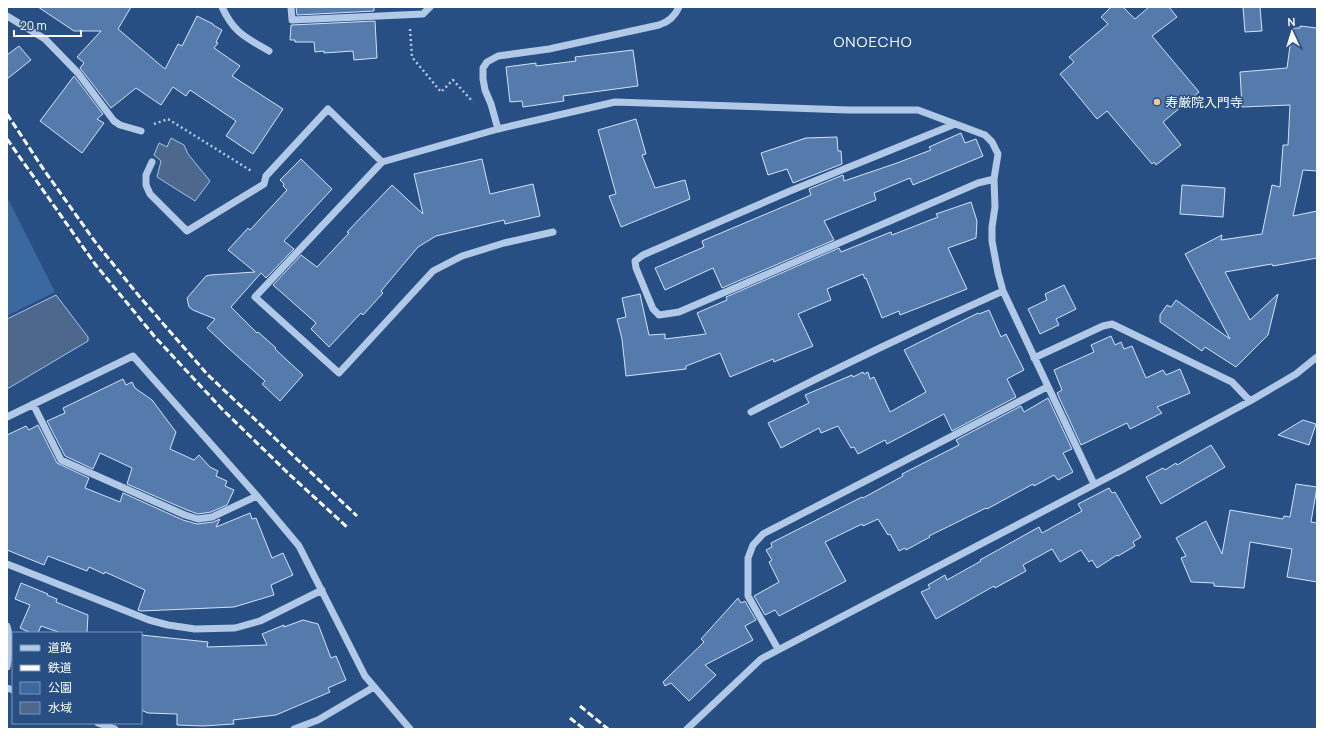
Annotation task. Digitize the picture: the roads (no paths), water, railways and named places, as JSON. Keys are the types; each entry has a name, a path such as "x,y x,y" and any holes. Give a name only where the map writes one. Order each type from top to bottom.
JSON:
{"street":[{"path":"222,7 232,25 244,36 269,51"},
{"path":"291,7 292,20 423,14 430,7"},
{"path":"498,129 491,104 485,90 483,79 483,68 487,62 498,56 549,49 659,25 668,22 677,12 679,7"},
{"path":"7,16 45,39 78,73 114,121 120,125 141,131"},
{"path":"553,232 504,242 462,256 433,271 338,373 255,297 382,162 498,129 615,102 848,110 918,110 985,135 992,142 998,154 994,179 995,207 992,227 992,241 1003,291 1094,484"},
{"path":"152,162 146,175 146,185 150,194 187,231 264,184 266,176 328,109 382,162"},
{"path":"955,124 790,191 643,255 635,260 636,268 653,309 659,315 678,312 978,183 994,179"},
{"path":"751,412 816,378 895,340 1003,291"},
{"path":"1034,358 1103,326 1112,324 1232,382 1250,401"},
{"path":"7,417 133,356 257,496 299,546 365,676 410,729"},
{"path":"687,729 761,659 1250,401 1296,374 1317,357"},
{"path":"778,650 748,596 748,558 753,545 763,534 1047,387"},
{"path":"33,404 61,460 184,514 198,519 212,517 257,496"},
{"path":"7,564 149,620 168,625 195,629 235,628 260,622 322,590"},
{"path":"7,626 11,642 7,667"},
{"path":"294,729 318,720 374,687"},
{"path":"101,724 115,729"}],"water":[{"path":"171,138 184,145 188,154 210,181 195,201 157,177 161,161 154,155 159,143 167,147"},
{"path":"56,295 88,337 88,341 7,389 7,319"}],"railway":[{"path":"7,114 44,170 96,243 139,296 207,374 357,516"},
{"path":"7,139 95,264 155,337 222,409 290,475 347,527"},
{"path":"580,706 608,729"},
{"path":"570,718 584,729"}],"place":[{"name":"寿厳院入門寺","path":"1157,102"}],"district":[{"name":"ONOECHO","path":"873,42"}]}
